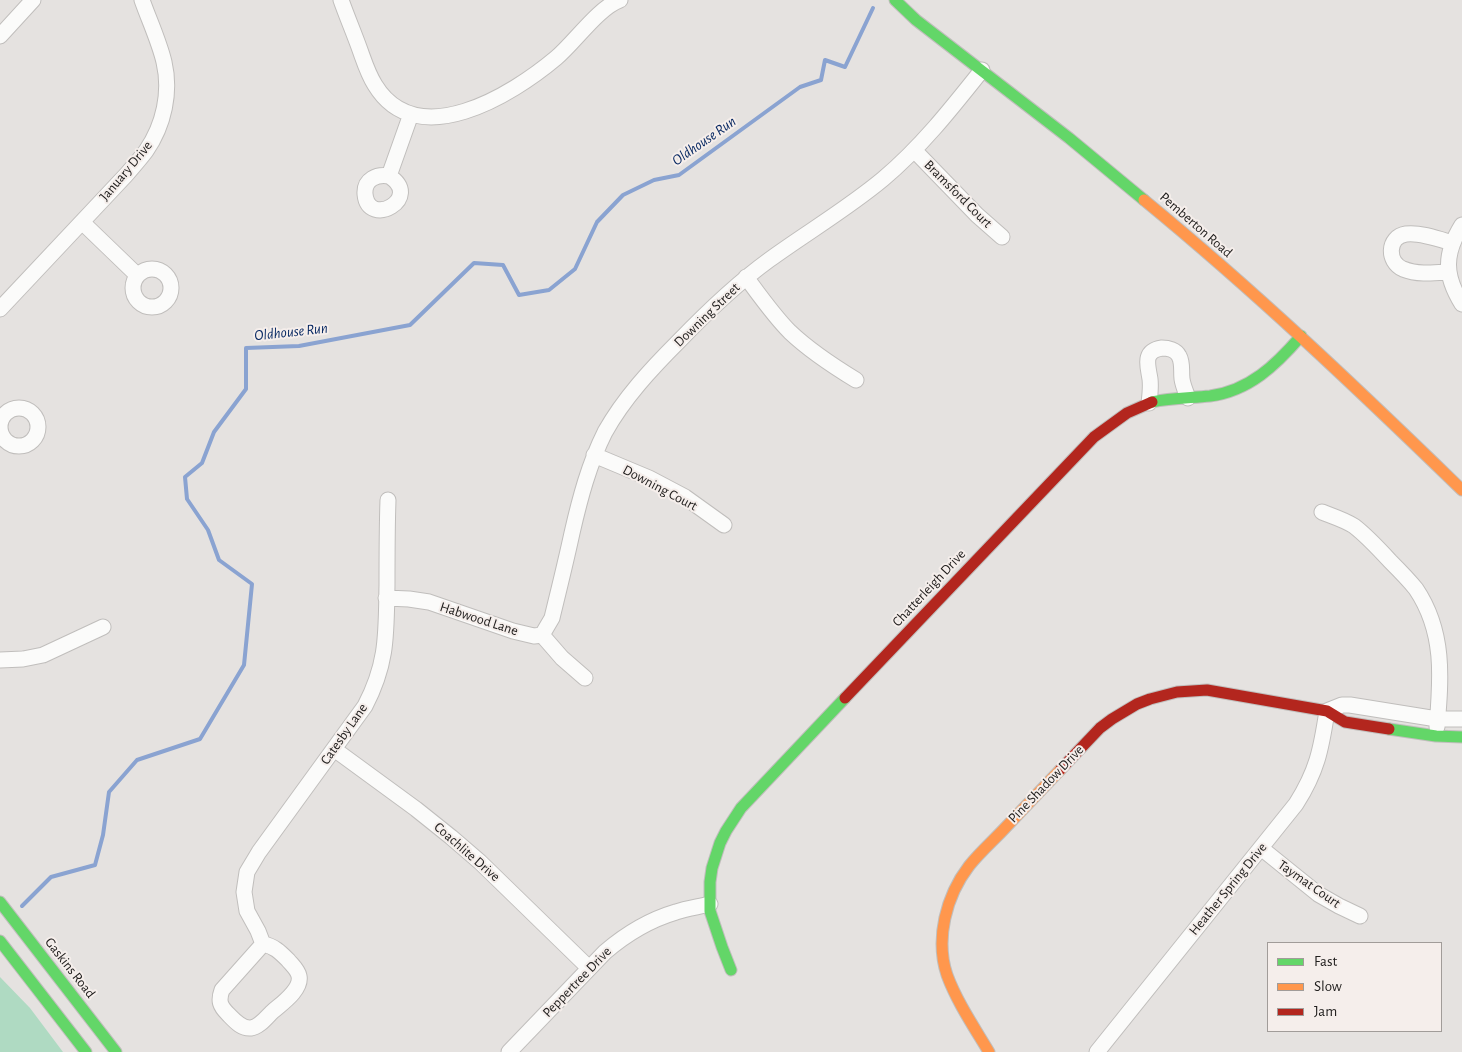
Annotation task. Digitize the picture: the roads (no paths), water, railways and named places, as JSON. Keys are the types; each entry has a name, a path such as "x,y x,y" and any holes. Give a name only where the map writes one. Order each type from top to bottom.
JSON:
{"street":[{"path":"0,36 34,0"},
{"name":"January Drive","path":"0,309 146,152 159,127 164,114 166,100 165,66 142,0"},
{"path":"341,0 366,67 375,85 386,99 402,110 424,117 444,117 461,113 505,94 557,58 598,15 620,0"},
{"name":"Pemberton Road","path":"895,0 916,20 1125,183 1301,336 1462,490"},
{"name":"Downing Street","path":"542,635 552,618 582,492 594,455 622,405 647,373 713,306 769,260 882,180 915,151 982,70"},
{"path":"389,176 411,114"},
{"name":"Bramsford Court","path":"915,151 977,215 1002,236"},
{"path":"82,222 137,275"},
{"path":"1462,225 1452,243 1448,258 1449,272 1457,296 1462,304"},
{"path":"1449,272 1412,272 1396,265 1391,251 1394,241 1405,234 1435,238 1452,243"},
{"path":"746,278 791,333 824,360 856,380"},
{"name":"Chatterleigh Drive","path":"731,970 719,940 710,909 712,867 716,850 731,821 741,808 1094,437 1122,415 1149,403 1204,397 1232,391 1249,383 1274,366 1301,336"},
{"path":"1149,403 1150,380 1147,363 1150,355 1164,348 1169,348 1180,357 1183,382 1188,398"},
{"name":"Downing Court","path":"594,455 649,478 685,497 724,525"},
{"name":"Catesby Lane","path":"263,944 258,930 247,911 244,892 247,872 259,852 365,706 377,680 386,642 388,500"},
{"path":"1322,512 1349,524 1373,543 1416,589 1426,607 1435,632 1440,658 1440,695 1436,736"},
{"name":"Habwood Lane","path":"386,598 429,602 513,631 534,636 542,635"},
{"path":"0,660 23,659 43,655 103,627"},
{"path":"542,635 562,658 585,678"},
{"name":"Pine Shadow Drive","path":"989,1052 956,996 946,973 942,943 948,904 961,877 969,866 1100,728 1114,717 1142,701 1162,695 1193,690 1207,690 1327,711 1345,722 1436,736 1462,737"},
{"name":"Pine Shadow Drive","path":"1327,711 1342,705 1350,705 1437,719 1462,719"},
{"name":"Heather Spring Drive","path":"1098,1052 1296,804 1307,786 1318,757 1327,711"},
{"name":"Coachlite Drive","path":"334,749 451,837 480,862 590,968"},
{"name":"Taymat Court","path":"1261,848 1318,894 1360,916"},
{"name":"Gaskins Road","path":"0,902 116,1052"},
{"name":"Peppertree Drive","path":"509,1052 618,941 639,927 676,911 710,904"},
{"path":"0,941 86,1052"},
{"path":"263,944 279,950 297,970 299,982 293,992 258,1026 248,1028 238,1024 222,1008 219,998 222,990 263,944"}],"waterway":[{"name":"Oldhouse Run","path":"22,906 51,877 95,865 103,835 109,792 137,760 200,739 244,665 252,584 219,560 208,530 187,499 185,477 202,463 214,432 246,389 246,348 299,346 410,325 474,263 503,265 519,295 549,290 575,269 597,222 623,195 654,180 679,175 800,87 821,80 825,60 845,67 873,8"}]}
